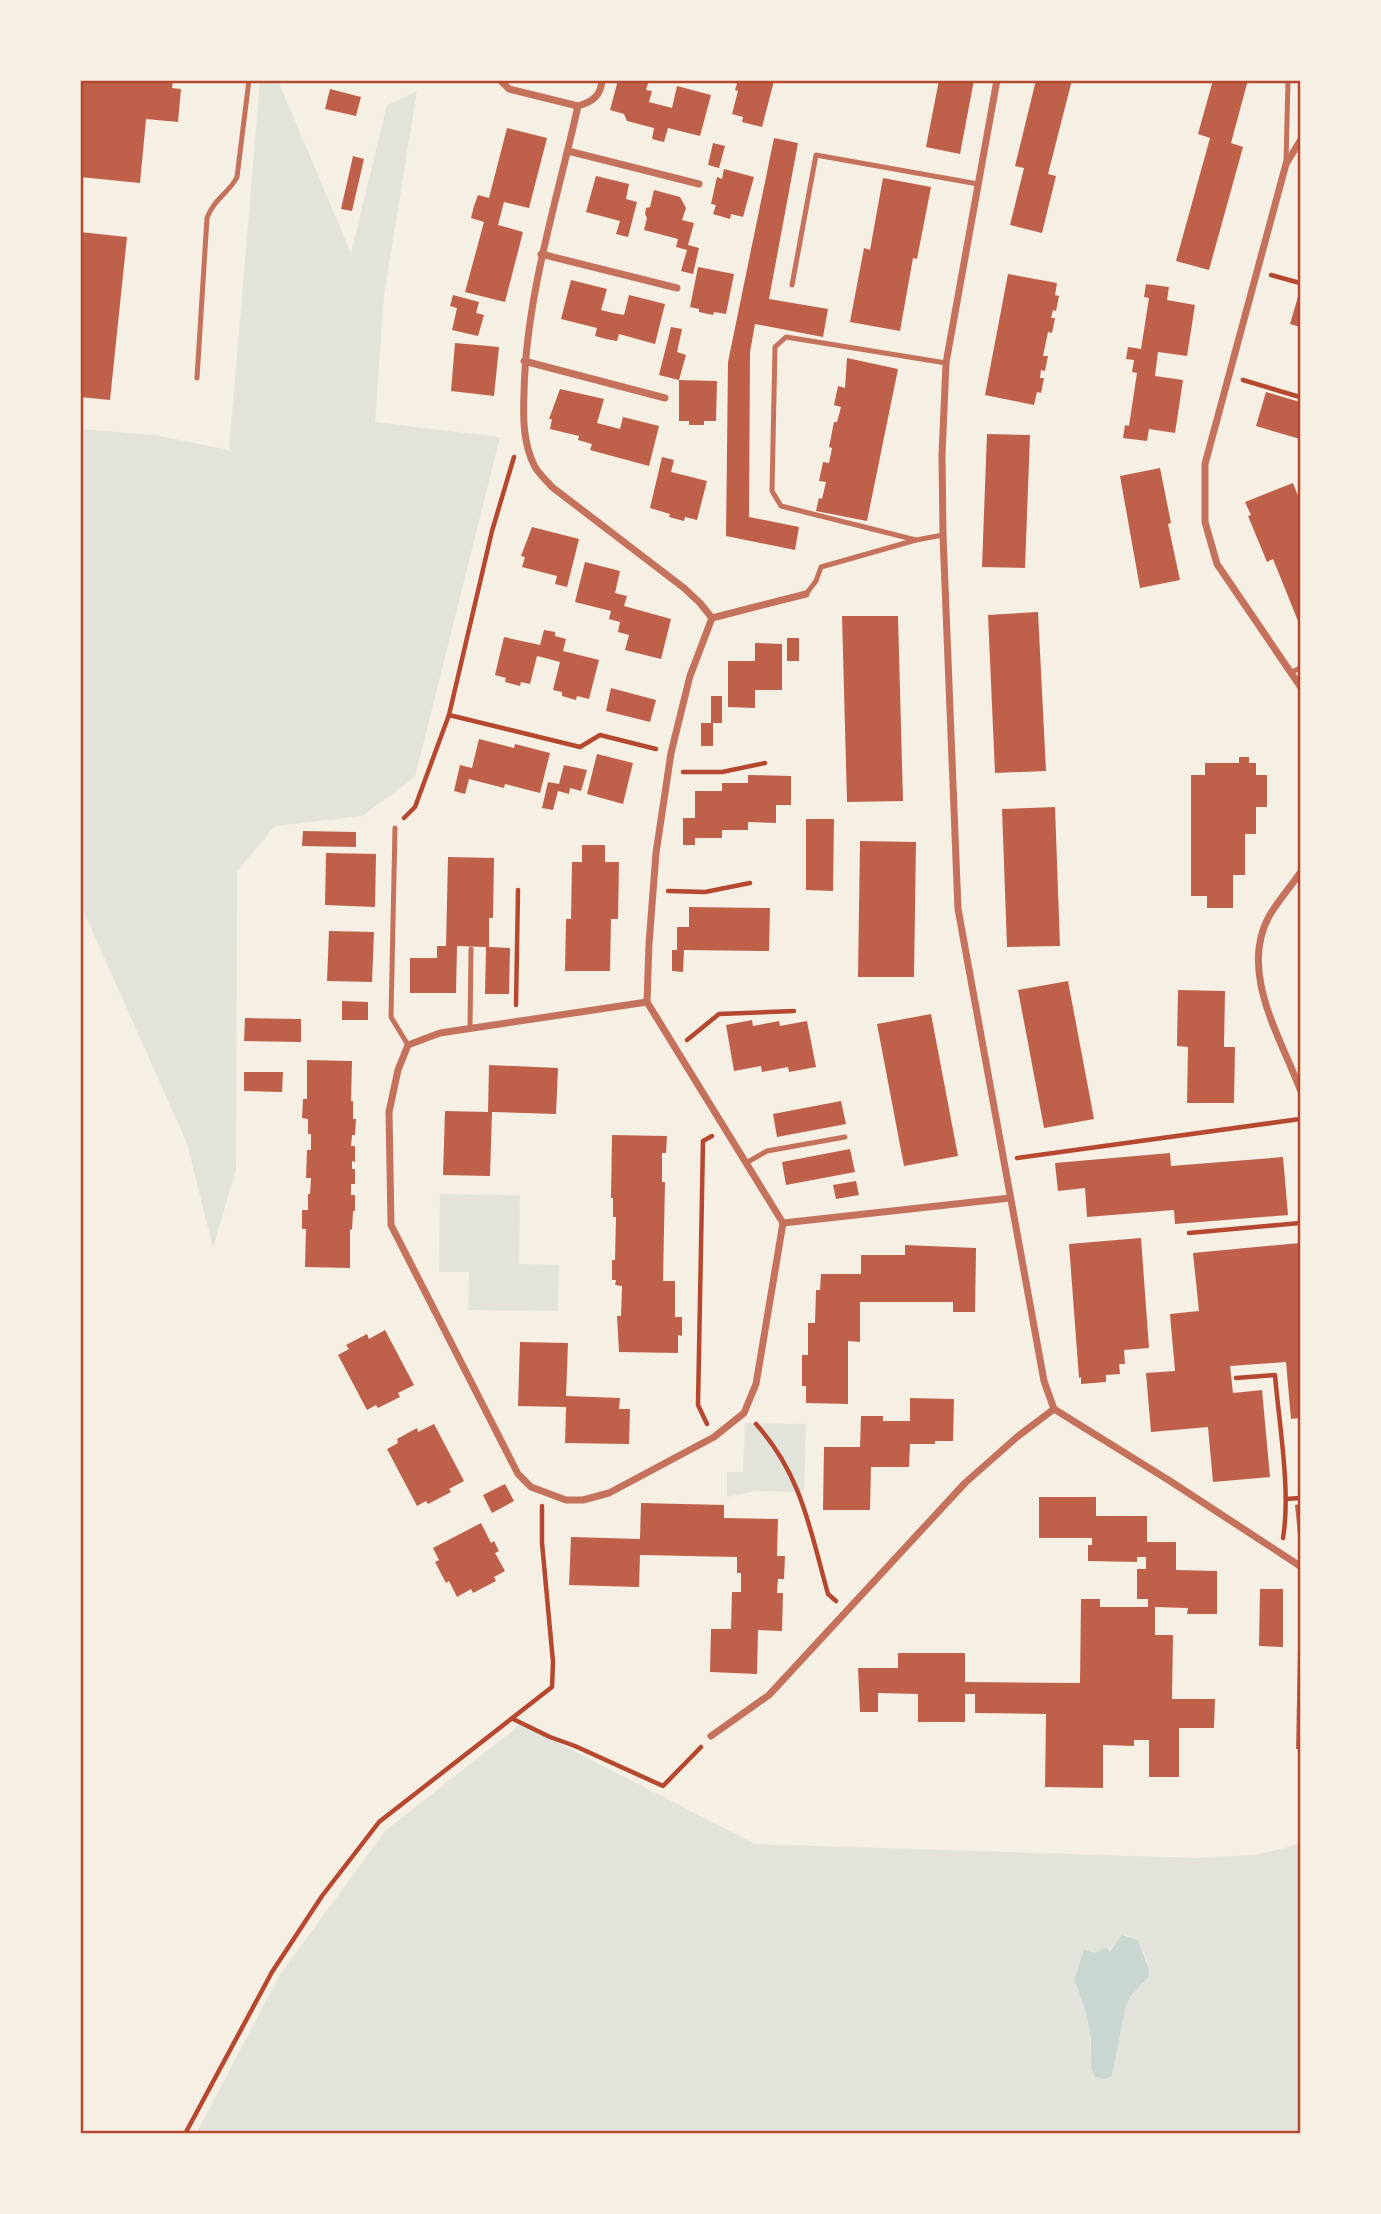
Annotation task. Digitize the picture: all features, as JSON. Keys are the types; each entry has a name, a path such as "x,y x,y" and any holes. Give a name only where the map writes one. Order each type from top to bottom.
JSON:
{"street":[{"path":"500,80 509,89 578,106 597,97 603,80"},
{"path":"997,80 946,363 942,455 943,535 958,909 1044,1381 1054,1409 1300,1566"},
{"path":"578,106 541,254 524,361 524,422 535,468 552,487 684,588 712,618"},
{"path":"1300,141 1286,164 1205,464 1205,522 1217,564 1300,686"},
{"path":"568,151 699,184"},
{"path":"541,254 677,288"},
{"path":"524,361 665,398"},
{"path":"712,618 806,594"},
{"path":"647,1002 440,1033 408,1045 398,1070 389,1112 391,1225 518,1474 531,1487 566,1500 583,1500 609,1493 714,1437 744,1413 757,1384 783,1223 647,1002 653,891 668,770 690,676 712,618"},
{"path":"1300,873 1270,914 1259,947 1262,992 1300,1085"},
{"path":"783,1223 1010,1198"},
{"path":"711,1736 769,1695 965,1483 1017,1437 1054,1409"}],"lane":[{"path":"197,378 207,218 211,207 230,190 237,177 249,80"},
{"path":"1286,164 1288,80"},
{"path":"792,285 816,155 978,184"},
{"path":"916,540 781,506 772,491 775,346 786,337 946,363"},
{"path":"806,594 816,581 821,567 943,535"},
{"path":"1292,672 1300,668"},
{"path":"395,828 391,1017 408,1045"},
{"path":"470,1028 471,949"},
{"path":"746,1163 767,1150 845,1137"}],"path":[{"path":"1256,271 1300,283"},
{"path":"1228,376 1300,397"},
{"path":"395,828 415,807 449,715 492,531 524,422"},
{"path":"449,715 580,747 600,735 671,753"},
{"path":"668,770 722,772 765,762"},
{"path":"653,891 705,892 750,883"},
{"path":"515,1020 518,890"},
{"path":"676,1049 719,1014 794,1011"},
{"path":"1003,1160 1300,1119"},
{"path":"714,1437 698,1405 703,1141 725,1129"},
{"path":"1189,1233 1300,1223"},
{"path":"1236,1378 1275,1375 1286,1499 1281,1552"},
{"path":"744,1413 773,1443 793,1476 800,1492 828,1594 847,1611"},
{"path":"185,2133 272,1972 322,1896 379,1822 552,1687 553,1662 541,1543 541,1509 545,1494"},
{"path":"1286,1499 1300,1498"},
{"path":"513,1719 663,1786 711,1736"}],"shaded area":[{"path":"260,81 279,83 351,253 387,105 417,91 384,296 375,422 500,437 415,777 362,816 275,826 237,871 236,1169 213,1248 187,1143 81,906 80,429 155,435 229,450"},
{"path":"440,1194 520,1195 519,1264 559,1265 558,1311 468,1310 469,1272 439,1272"},
{"path":"745,1423 806,1424 804,1492 756,1491 727,1497 727,1472 743,1472"},
{"path":"521,1724 755,1844 1197,1858 1256,1855 1300,1844 1300,2133 196,2134 279,1976 385,1831","holes":["1125,1935 1138,1940 1148,1963 1143,1983 1130,1997 1125,2009 1112,2076 1091,2068 1088,2022 1085,2006 1075,1984 1076,1973 1087,1950 1094,1953 1105,1952"]},
{"path":"1122,1935 1138,1940 1149,1970 1148,1977 1130,1997 1125,2009 1112,2076 1105,2079 1095,2077 1091,2068 1091,2039 1085,2008 1074,1980 1084,1949 1094,1953 1106,1948 1110,1951"}],"building":[{"path":"80,80 173,80 172,88 181,89 178,122 146,119 140,183 80,177"},
{"path":"618,80 649,80 646,90 652,91 649,102 672,108 677,86 711,95 700,136 668,128 664,142 652,139 654,128 627,121 624,114 610,110"},
{"path":"738,80 774,81 762,127 742,122 743,117 732,114"},
{"path":"939,80 974,80 960,154 926,147"},
{"path":"1036,80 1072,80 1048,174 1056,176 1042,233 1010,225 1024,168 1015,166"},
{"path":"1213,80 1248,80 1231,143 1243,147 1209,270 1176,261 1210,138 1198,134"},
{"path":"330,89 361,97 356,116 325,109"},
{"path":"507,128 547,138 529,208 504,202 498,225 523,232 505,302 465,292 484,222 471,218 474,206 478,195 489,198"},
{"path":"774,138 798,143 769,299 828,309 823,337 755,324 750,352 749,517 799,527 795,550 726,536 728,362"},
{"path":"713,143 725,146 719,168 708,165"},
{"path":"353,156 364,159 352,211 341,209"},
{"path":"724,169 754,177 743,217 731,214 730,219 713,214 716,205 711,204 717,177 722,179"},
{"path":"596,176 629,184 626,199 637,202 628,237 616,234 620,221 586,212"},
{"path":"883,178 931,187 917,259 913,258 900,331 850,322 864,248 870,250"},
{"path":"654,190 680,197 686,208 682,220 694,223 688,245 699,248 693,274 681,271 687,250 676,247 678,239 644,230 646,208 650,207"},
{"path":"80,232 127,237 110,400 80,397"},
{"path":"698,267 734,274 726,314 714,312 713,315 690,307"},
{"path":"1008,274 1057,283 1055,295 1059,296 1056,311 1053,310 1051,318 1055,318 1052,333 1048,332 1043,356 1048,356 1045,371 1041,370 1040,378 1044,378 1041,393 1037,392 1034,405 985,395"},
{"path":"571,280 607,289 601,310 624,315 629,295 665,304 655,344 619,334 617,341 606,339 595,336 597,328 561,319"},
{"path":"1146,284 1169,287 1167,300 1195,305 1187,356 1158,352 1155,376 1183,380 1175,433 1149,429 1147,441 1123,438 1125,425 1129,426 1137,373 1132,372 1134,360 1126,359 1128,347 1141,349 1149,298 1144,297"},
{"path":"1300,290 1300,327 1290,324"},
{"path":"453,295 479,302 476,313 484,315 478,336 452,330 457,308 450,306"},
{"path":"671,327 682,329 677,352 686,355 679,380 659,375"},
{"path":"455,343 499,347 494,396 451,391"},
{"path":"847,358 898,369 867,521 816,511 826,482 819,481 823,462 829,463 834,422 837,422 841,407 834,405 838,386 845,388"},
{"path":"679,380 717,381 716,421 704,421 704,425 689,425 689,421 679,421"},
{"path":"560,389 604,399 597,423 620,429 623,417 659,426 649,466 590,450 592,444 578,440 579,436 550,429 552,419 549,419"},
{"path":"1266,392 1300,402 1300,439 1256,426"},
{"path":"987,434 1030,435 1025,568 982,567"},
{"path":"662,457 674,460 671,472 707,481 697,520 685,517 684,521 650,508"},
{"path":"1160,468 1180,580 1140,588 1120,476"},
{"path":"1293,483 1300,501 1298,621 1273,559 1267,562 1245,502"},
{"path":"532,527 579,539 567,587 555,584 557,576 522,567 525,557 521,556"},
{"path":"585,562 620,571 615,593 627,596 624,606 671,619 661,659 625,650 629,635 618,632 620,622 609,619 611,611 575,602"},
{"path":"1038,612 1046,771 995,773 988,615"},
{"path":"842,616 898,616 903,801 847,802"},
{"path":"544,630 555,632 555,636 566,639 563,651 599,660 589,699 577,696 576,700 553,690 560,662 549,659 537,656 530,684 521,682 520,686 505,682 506,678 495,675 504,637 540,645"},
{"path":"787,638 799,638 799,661 787,661"},
{"path":"755,643 782,644 782,690 755,690 755,708 728,707 728,661 755,661"},
{"path":"611,688 656,700 650,722 606,711"},
{"path":"711,696 722,696 722,723 713,723 713,746 701,746 701,723 711,723"},
{"path":"479,739 550,753 540,793 469,779 465,794 454,791 460,765 472,768"},
{"path":"597,754 633,763 623,804 587,794"},
{"path":"1239,757 1249,757 1249,763 1256,763 1256,775 1267,775 1267,807 1256,807 1256,834 1245,834 1245,875 1233,875 1233,908 1207,908 1207,896 1191,896 1191,775 1205,775 1205,763 1239,763"},
{"path":"564,765 587,770 581,791 570,788 569,794 558,791 553,810 542,808 548,782 559,784"},
{"path":"748,775 791,776 791,805 776,805 776,823 748,822 748,830 722,830 722,838 695,838 695,845 683,845 683,818 695,818 695,791 722,791 722,783 748,783"},
{"path":"1055,807 1060,946 1007,947 1002,809"},
{"path":"806,819 834,819 833,891 806,890"},
{"path":"303,831 356,832 356,847 302,846"},
{"path":"860,841 916,842 914,977 858,977"},
{"path":"582,845 605,845 605,862 619,862 618,919 611,919 610,971 565,971 566,919 571,919 572,862 582,862"},
{"path":"326,853 376,854 375,907 325,905"},
{"path":"448,857 494,858 493,918 489,918 489,947 510,948 509,994 485,994 486,947 457,946 456,993 410,993 410,958 437,958 437,946 446,946"},
{"path":"689,907 770,908 769,951 684,950 683,972 672,971 672,950 677,950 677,927 689,927"},
{"path":"329,931 374,932 372,982 327,981"},
{"path":"1068,981 1094,1119 1044,1128 1018,990"},
{"path":"1178,990 1225,991 1224,1047 1235,1047 1234,1103 1187,1103 1188,1047 1177,1046"},
{"path":"342,1001 368,1002 368,1020 342,1020"},
{"path":"931,1014 958,1156 904,1166 877,1024"},
{"path":"245,1018 301,1019 301,1042 244,1041"},
{"path":"752,1020 753,1026 779,1021 780,1026 807,1021 816,1067 789,1072 788,1067 762,1072 761,1066 734,1071 726,1025"},
{"path":"307,1060 352,1061 351,1101 353,1119 356,1119 351,1146 355,1146 352,1169 355,1169 355,1184 351,1184 351,1195 355,1195 355,1211 352,1230 350,1229 350,1268 305,1267 306,1229 302,1229 302,1210 308,1210 311,1178 306,1178 307,1150 311,1150 311,1134 308,1134 308,1119 302,1118 303,1099 307,1099"},
{"path":"489,1065 558,1068 556,1114 492,1112 490,1176 443,1175 445,1111 488,1112"},
{"path":"244,1072 283,1072 282,1092 244,1091"},
{"path":"841,1101 846,1124 777,1137 773,1114"},
{"path":"612,1135 667,1136 666,1153 662,1153 662,1182 665,1182 663,1281 675,1281 675,1317 682,1317 678,1353 619,1352 617,1316 621,1316 622,1286 615,1285 616,1280 612,1280 616,1217 613,1217 611,1198"},
{"path":"850,1149 855,1172 786,1185 782,1162"},
{"path":"1170,1153 1171,1166 1283,1157 1288,1215 1175,1224 1174,1210 1087,1217 1085,1188 1058,1191 1055,1163"},
{"path":"856,1181 859,1195 836,1199 833,1185"},
{"path":"1141,1238 1149,1348 1124,1350 1125,1364 1119,1364 1120,1374 1106,1375 1106,1382 1081,1384 1069,1244"},
{"path":"1300,1243 1300,1418 1291,1419 1286,1362 1230,1366 1233,1393 1262,1390 1270,1477 1213,1482 1208,1427 1151,1432 1146,1373 1175,1371 1170,1314 1199,1311 1193,1253"},
{"path":"905,1245 976,1248 975,1312 953,1312 953,1302 860,1302 860,1342 848,1341 848,1404 806,1403 806,1386 802,1386 802,1355 808,1355 808,1323 815,1323 816,1290 820,1290 821,1274 861,1274 861,1255 905,1255"},
{"path":"385,1330 414,1385 398,1393 400,1397 378,1408 376,1405 367,1410 338,1355 349,1349 346,1345 367,1334 369,1339"},
{"path":"520,1342 568,1343 566,1396 620,1398 619,1409 630,1409 629,1444 565,1443 566,1407 518,1406"},
{"path":"910,1398 954,1399 953,1441 910,1444 909,1467 871,1467 870,1510 823,1510 824,1447 860,1447 861,1416 883,1416 883,1421 910,1421"},
{"path":"434,1424 464,1481 449,1489 451,1492 428,1504 426,1501 417,1506 387,1449 398,1443 397,1439 417,1428 418,1432"},
{"path":"505,1484 514,1501 492,1513 483,1495"},
{"path":"1039,1497 1096,1497 1096,1516 1147,1516 1147,1542 1176,1542 1176,1570 1217,1571 1217,1614 1187,1614 1188,1608 1155,1607 1155,1635 1173,1635 1172,1699 1215,1699 1214,1728 1179,1728 1179,1777 1149,1777 1149,1740 1134,1740 1134,1746 1103,1745 1103,1788 1045,1787 1046,1714 975,1713 975,1694 965,1694 965,1722 918,1722 918,1694 878,1693 878,1712 860,1712 858,1668 898,1668 898,1653 965,1653 965,1682 1080,1683 1081,1599 1100,1599 1100,1607 1148,1607 1148,1599 1137,1599 1137,1569 1146,1569 1146,1557 1137,1557 1137,1562 1088,1561 1088,1545 1092,1545 1092,1538 1039,1538"},
{"path":"641,1503 724,1505 724,1518 778,1519 777,1556 785,1556 784,1579 778,1579 777,1593 783,1593 782,1631 758,1630 757,1674 710,1672 711,1629 731,1629 732,1592 741,1592 741,1573 737,1573 737,1557 640,1555 639,1587 569,1585 571,1537 640,1539"},
{"path":"1300,1504 1300,1534 1298,1534 1295,1505"},
{"path":"481,1523 491,1543 494,1541 499,1551 495,1553 505,1571 494,1577 496,1581 473,1593 471,1589 457,1597 435,1562 439,1560 433,1548"},
{"path":"1260,1589 1283,1589 1283,1647 1259,1646"},
{"path":"1298,1650 1300,1749 1296,1749"}]}
